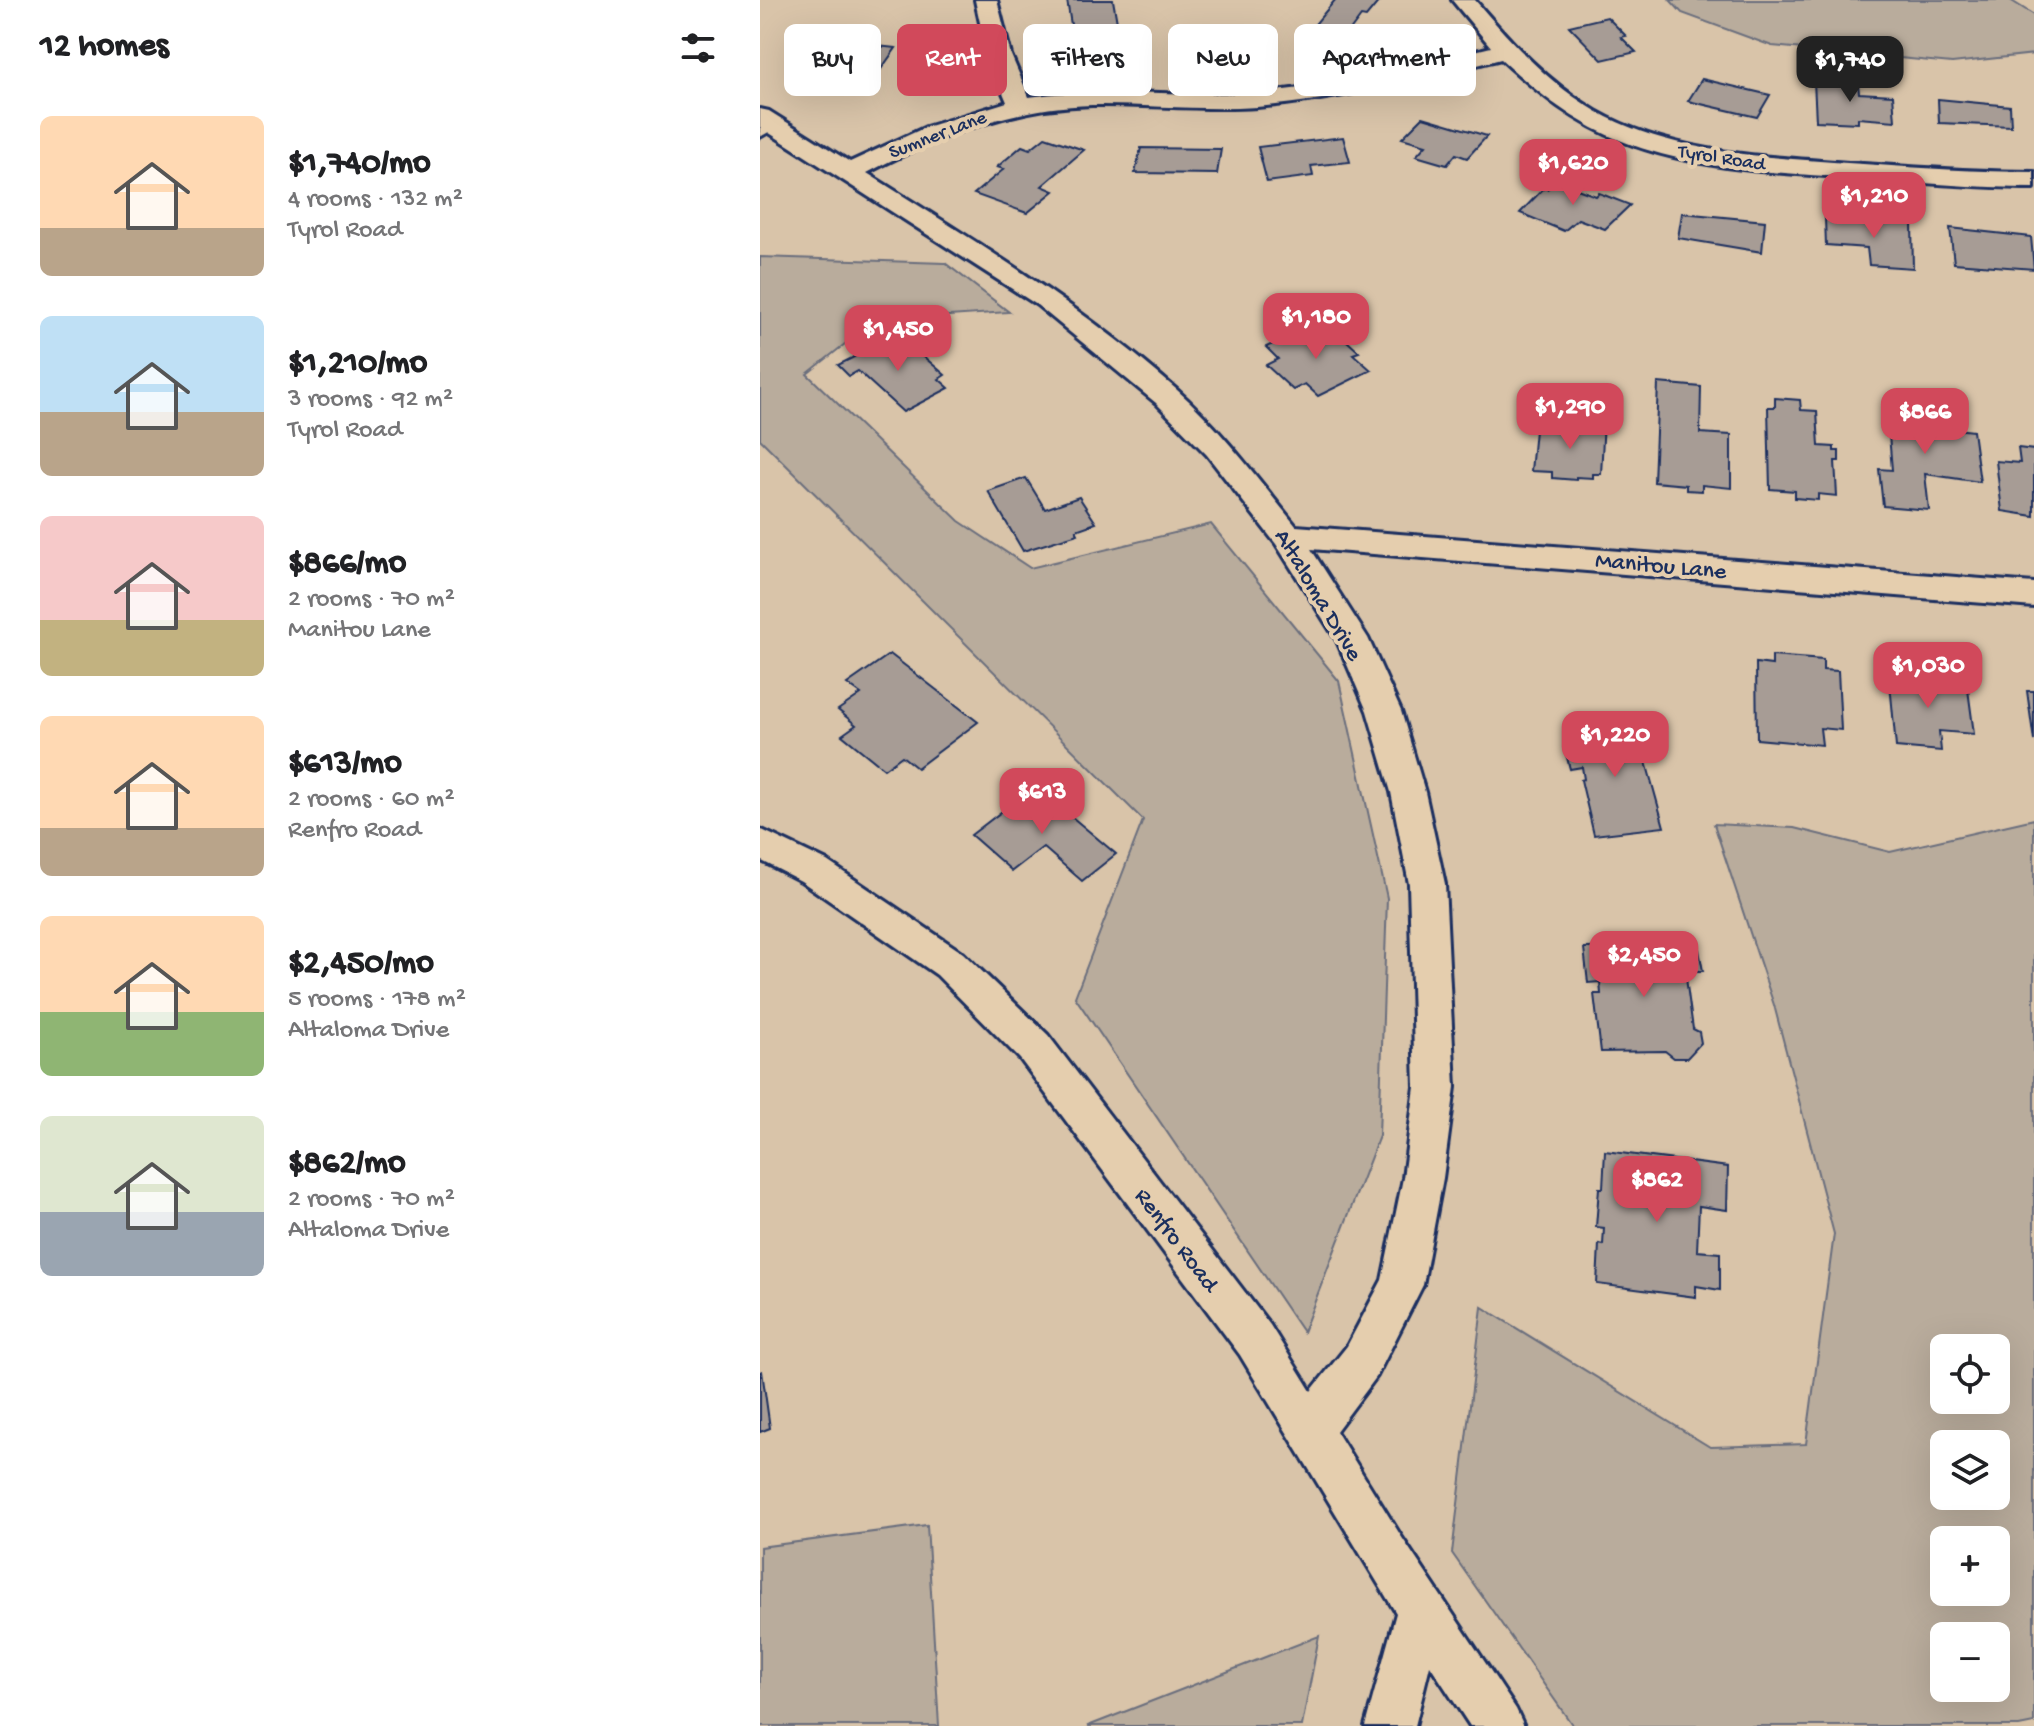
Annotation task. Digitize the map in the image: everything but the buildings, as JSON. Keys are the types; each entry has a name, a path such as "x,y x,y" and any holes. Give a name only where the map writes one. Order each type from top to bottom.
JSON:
{"street":[{"path":"986,0 999,55 1021,105"},
{"name":"Tyrol Road","path":"1463,0 1505,51 1561,102 1609,130 1679,151 1731,161 2034,180"},
{"name":"Sumner Lane","path":"848,173 951,124 1021,105 1090,98 1217,102 1271,98 1379,81 1505,51"},
{"name":"Altaloma Drive","path":"765,125 848,173 1047,299 1166,396 1217,448 1287,536 1352,638 1384,711 1408,792 1427,884 1435,1087 1423,1178 1402,1285 1362,1361 1309,1430"},
{"name":"Manitou Lane","path":"1287,536 2034,595"},
{"name":"Renfro Road","path":"760,843 814,871 950,964 1034,1047 1255,1340 1421,1609 1499,1726"},
{"path":"1390,1726 1421,1609"}],"shaded area":[{"path":"1670,0 2010,0 2034,15 2034,54 1952,63 1772,46 1682,13"},
{"path":"760,257 945,263 1009,312 874,321 807,374 959,521 1030,568 1211,524 1339,681 1387,898 1379,1136 1303,1332 1075,997 1143,820 760,439"},
{"path":"2034,819 2034,1723 2019,1726 1573,1726 1452,1553 1482,1307 1710,1447 1806,1444 1834,1234 1774,1005 1714,824 1794,828 1890,852"},
{"path":"927,1525 939,1726 760,1726 760,1547"},
{"path":"1319,1636 1302,1726 1088,1726"}]}
